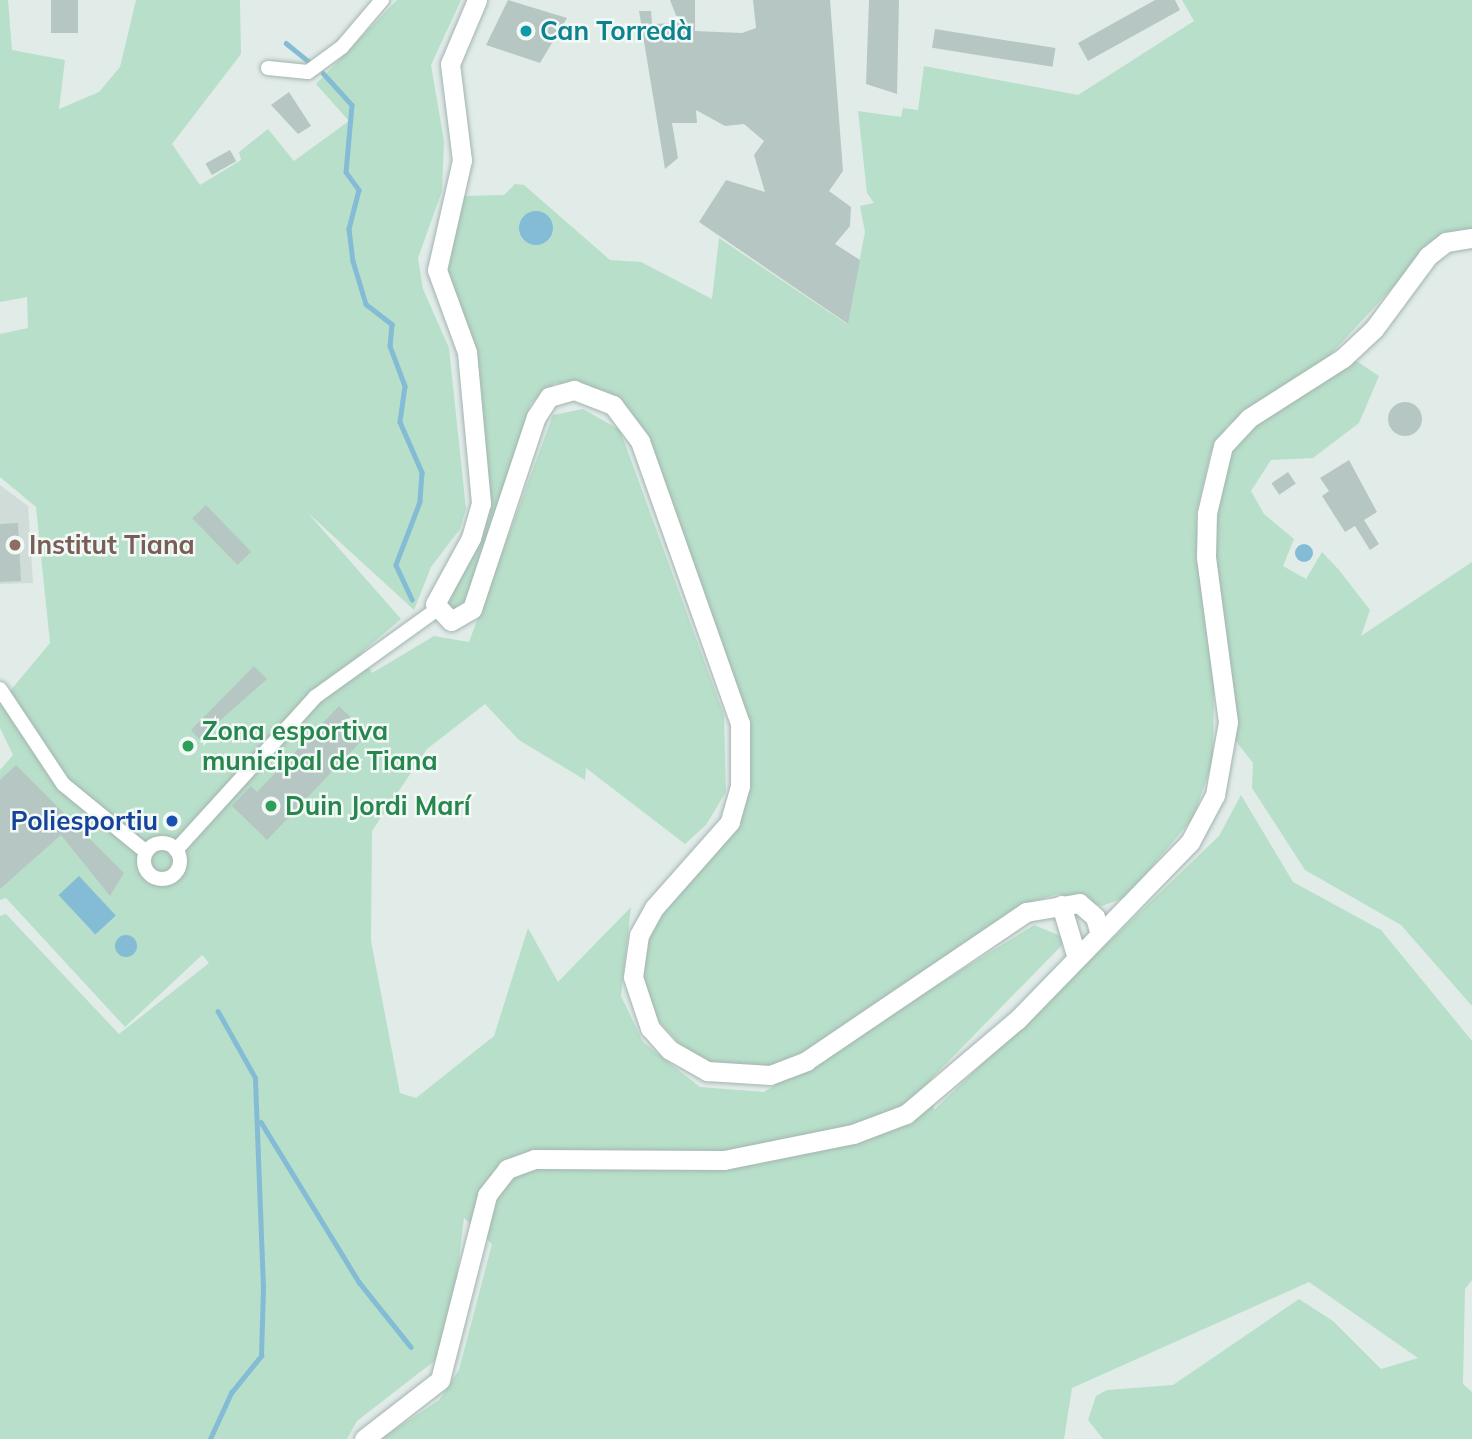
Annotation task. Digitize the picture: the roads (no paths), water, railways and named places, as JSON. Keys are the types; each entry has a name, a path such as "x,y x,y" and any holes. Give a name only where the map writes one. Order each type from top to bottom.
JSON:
{"street":[{"path":"268,68 308,72 342,47 382,0"},
{"path":"176,850 315,697 436,610 439,587 471,538 481,503 469,362 437,270 462,160 450,64 477,0"},
{"path":"364,1439 440,1380 487,1195 507,1170 534,1159 724,1160 853,1134 931,1098 1077,958 1190,842 1208,816 1223,764 1228,722 1206,557 1207,513 1223,446 1249,418 1343,358 1374,329 1428,256 1446,242 1472,238"},
{"path":"436,610 457,621 472,608 541,407 574,390 613,405 640,441 740,723 740,786 730,822 654,908 634,955 635,992 650,1028 670,1050 707,1071 753,1077 806,1061 1004,923 1061,905 1088,909 1128,906"},
{"path":"0,689 63,784 146,852"},
{"path":"146,852 161,843 176,850"},
{"path":"146,852 146,869 162,879 179,869 176,850"},
{"path":"1061,905 1100,934"},
{"path":"1061,905 1077,958"},
{"path":"1088,909 1100,934"}],"water":[{"path":"536,211 548,216 553,228 548,240 536,245 524,240 519,228 524,216"},
{"path":"1304,544 1310,547 1313,553 1310,559 1304,562 1298,559 1295,553 1298,547"},
{"path":"79,876 116,915 95,935 59,895"},
{"path":"126,935 136,942 137,946 130,956 126,957 116,950 115,946 122,936"}],"waterway":[{"path":"286,43 308,61"},
{"path":"323,73 352,105 346,172 359,190 349,229 353,261 366,304 392,324 390,346 405,386 400,422 422,472 420,502 396,565 412,600"},
{"path":"210,1439 231,1393 261,1356 263,1288 255,1078 218,1012"},
{"path":"261,1122 359,1282 411,1347"}],"place":[{"name":"Can Torredà","path":"526,31"},
{"name":"Institut Tiana","path":"15,545"},
{"name":"Zona esportiva municipal de Tiana","path":"188,746"},
{"name":"Duin Jordi Marí","path":"271,806"},
{"name":"Poliesportiu","path":"172,821"}]}
